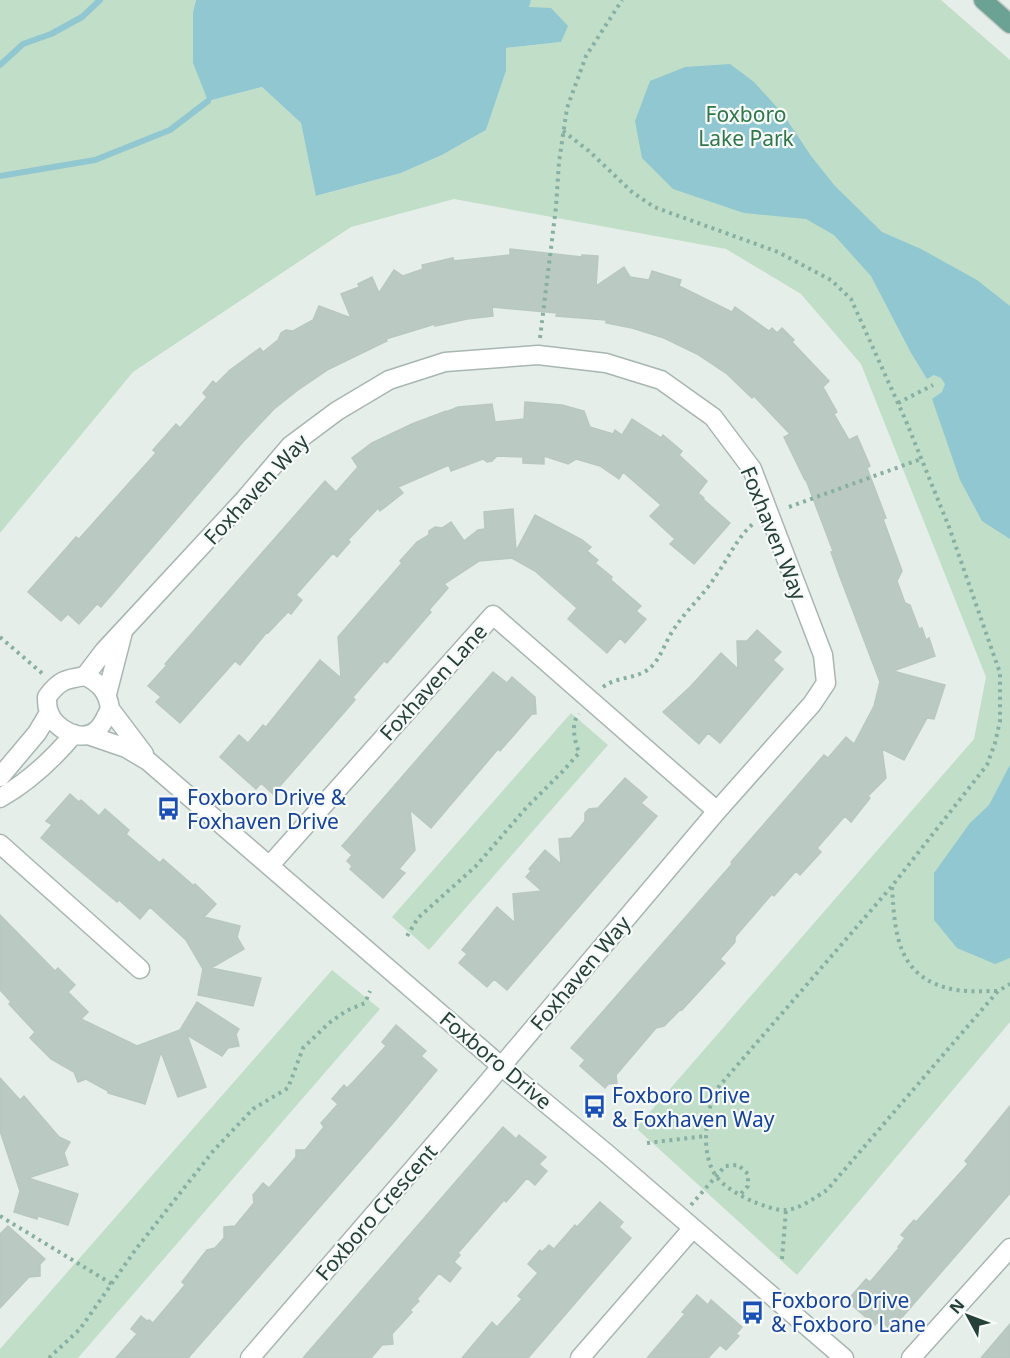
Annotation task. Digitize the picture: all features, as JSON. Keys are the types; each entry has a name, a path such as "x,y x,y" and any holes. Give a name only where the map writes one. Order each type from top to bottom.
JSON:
{"main road":[{"path":"983,0 1010,24"}],"street":[{"name":"Foxhaven Way","path":"85,676 104,651 244,500 290,446 337,411 388,380 445,362 538,356 606,363 662,380 713,417 752,469 823,655 826,683 812,704 717,811 501,1066"},
{"name":"Foxhaven Lane","path":"270,865 493,615 717,811"},
{"name":"Foxhaven Way","path":"108,701 124,631"},
{"path":"0,798 24,782 63,747 81,735 97,730 108,701 96,681 85,676 64,680 54,687 47,697 49,713 55,722 81,735"},
{"name":"Foxboro Drive","path":"108,701 148,760"},
{"path":"0,777 38,733 49,713"},
{"name":"Foxboro Drive","path":"81,735 126,748 148,760 501,1066 606,1153 844,1358"},
{"path":"0,844 140,969"},
{"name":"Foxboro Crescent","path":"250,1358 501,1066"},
{"path":"580,1358 693,1228"},
{"path":"911,1358 1010,1248"}],"path":[{"path":"538,356 556,207 562,131 567,108 586,56 622,0"},
{"path":"562,131 589,151 632,192 654,207 778,252 831,280 851,299 949,527 1000,672 1000,721 996,743 987,765 892,886 715,1091 708,1110 706,1136 709,1158 716,1176 739,1196 763,1206 786,1210 808,1202 827,1190 998,991 1010,984"},
{"path":"897,403 933,385"},
{"path":"789,507 921,459"},
{"path":"600,689 615,680 646,672 655,663 674,628 717,575 746,529 758,520"},
{"path":"0,637 44,676"},
{"path":"407,936 418,918 476,866 526,808 579,753 574,735 576,718 580,713"},
{"path":"892,886 894,925 899,945 908,962 922,977 943,987 959,991 998,991"},
{"path":"49,1358 80,1329 171,1203 214,1150 253,1108 288,1088 303,1048 329,1023 346,1011 365,1003 369,991"},
{"path":"647,1143 706,1136"},
{"path":"716,1176 725,1167 738,1165 743,1169 748,1174 748,1186 739,1196"},
{"path":"782,1259 786,1210"},
{"path":"0,1216 112,1284"}],"green space":[{"name":"Foxboro Lake Park","path":"0,0 196,0 193,12 208,101 262,87 301,123 317,196 401,173 442,155 486,130 506,71 506,48 561,42 529,7 531,0 941,0 1010,60 1010,1022 797,1275 636,1128 974,739 986,677 861,364 801,294 726,249 454,199 351,227 133,372 0,533"},
{"path":"571,713 608,745 429,950 392,917"},
{"path":"332,970 380,1009 78,1358 0,1358 0,1349"}],"water":[{"path":"196,0 531,0 529,7 551,8 568,26 561,42 506,48 506,71 486,130 442,155 401,173 316,196 301,123 262,87 208,101 193,63 193,12"},
{"path":"730,64 754,82 783,114 811,156 835,186 882,232 921,249 977,280 1010,306 1010,539 982,521 960,480 932,399 942,392 945,384 941,378 934,375 927,379 871,276 834,235 806,219 744,213 673,189 642,158 635,121 650,81 685,67"},
{"path":"1010,765 1010,958 995,964 957,948 934,920 934,873 970,823 989,805"}],"building":[{"path":"510,249 582,257 582,255 598,256 596,286 624,267 630,277 649,280 652,271 681,280 679,286 732,312 735,307 769,331 772,328 777,333 782,328 794,340 792,342 829,381 823,387 837,412 834,414 849,440 857,436 870,466 867,468 886,518 883,519 902,571 897,581 905,603 910,605 926,640 929,638 935,656 893,671 945,685 934,719 927,718 904,760 882,749 886,778 868,796 870,798 851,822 845,816 817,848 821,852 800,875 796,871 774,896 772,894 735,937 735,942 720,959 725,963 682,1010 664,1026 656,1028 616,1075 617,1083 608,1084 605,1088 580,1066 585,1060 571,1048 824,755 828,758 846,737 854,744 874,706 880,682 806,480 784,437 790,434 754,396 752,398 727,374 697,354 664,338 606,323 606,320 492,307 493,316 435,326 435,324 386,339 387,341 329,369 298,390 274,409 242,443 101,607 97,604 79,624 68,614 61,621 28,592 76,537 79,539 156,453 153,450 176,424 180,428 207,397 203,393 213,381 216,384 230,370 260,348 263,352 278,340 281,333 286,330 293,331 313,320 319,306 351,318 341,294 359,287 358,284 372,277 379,293 394,270 403,276 423,269 422,265 453,258 454,261 510,255"},
{"path":"525,402 562,405 584,411 590,427 613,434 615,430 622,435 632,419 661,438 663,435 682,451 679,455 707,481 698,493 730,523 694,564 670,544 675,539 650,516 661,505 623,472 619,479 600,466 576,459 568,464 544,456 544,464 523,463 523,457 497,456 492,461 487,462 483,459 451,471 449,465 398,487 403,493 380,511 378,508 348,540 350,542 337,557 333,553 296,595 302,600 291,614 288,612 267,632 240,665 235,661 180,723 156,702 161,697 148,686 167,665 165,664 325,481 336,492 358,467 352,458 372,443 412,424 458,407 492,404 495,422 524,419"},
{"path":"513,509 516,551 535,515 591,547 587,551 598,560 595,563 641,606 636,611 646,619 625,643 620,638 607,653 568,619 577,608 535,571 512,558 479,561 444,584 448,588 429,610 431,612 387,663 384,661 353,697 355,700 273,794 261,783 256,789 220,757 239,735 248,743 263,725 266,727 320,660 341,678 338,637 402,563 400,561 417,542 429,535 429,531 435,527 442,528 451,522 464,541 478,530 485,529 484,512"},
{"path":"757,630 781,652 773,660 783,669 720,743 708,733 699,744 663,712 721,653 738,669 737,641 747,641"},
{"path":"493,672 507,683 512,677 535,697 536,714 532,714 500,751 498,749 431,828 410,810 415,850 399,869 405,873 383,898 350,869 352,866 347,861 352,855 342,846"},
{"path":"625,778 647,797 641,803 657,816 507,990 494,979 487,987 459,963 467,954 462,950 497,907 515,923 513,894 542,891 526,877 531,871 529,869 545,850 561,864 559,839 571,838 585,821 585,813 589,809 598,808"},
{"path":"70,794 79,802 81,800 99,816 105,809 129,830 126,834 160,863 163,859 194,886 195,884 216,904 204,917 240,926 237,937 244,949 211,968 261,978 253,1006 198,995 203,969 186,940 150,907 140,919 41,838 52,825 46,821"},
{"path":"0,915 55,971 58,968 75,985 68,992 88,1012 81,1019 137,1046 180,1030 197,1002 239,1029 236,1034 239,1046 228,1048 222,1056 187,1035 206,1087 178,1097 161,1052 145,1104 108,1093 86,1079 78,1082 74,1072 51,1059 30,1038 35,1032 9,1004 11,1002 0,990"},
{"path":"396,1025 426,1051 421,1056 437,1070 393,1123 188,1358 116,1358 137,1334 131,1329 141,1316 153,1323 185,1285 182,1282 207,1250 215,1248 224,1238 224,1227 235,1226 254,1203 253,1195 263,1183 269,1188 296,1157 296,1150 305,1150 324,1127 321,1123 338,1104 332,1099 344,1085 347,1088 386,1046 382,1042"},
{"path":"0,1078 20,1100 24,1096 59,1137 70,1142 64,1153 68,1165 28,1178 78,1194 68,1225 14,1212 20,1191 0,1131"},
{"path":"1010,1106 1010,1193 891,1330 880,1320 875,1325 847,1301 866,1279 870,1282 899,1248 905,1238 901,1235 914,1220 916,1222 968,1164 965,1161"},
{"path":"503,1127 516,1139 519,1135 546,1157 539,1164 547,1171 535,1185 527,1178 506,1202 504,1200 458,1253 460,1255 454,1262 461,1268 450,1282 439,1273 417,1299 419,1301 410,1310 412,1312 392,1334 393,1344 382,1345 371,1358 303,1358"},
{"path":"600,1202 623,1222 619,1227 631,1238 528,1358 462,1358 492,1322 497,1327 522,1299 518,1296 538,1273 528,1264 540,1250 542,1252 549,1245 554,1249"},
{"path":"8,1226 45,1259 40,1264 40,1276 29,1277 0,1308 0,1234"},
{"path":"697,1295 708,1305 711,1300 742,1327 736,1334 739,1336 726,1350 720,1345 708,1358 647,1358 685,1314 682,1312"},
{"path":"1010,1324 1010,1358 981,1358"}],"waterway":[{"path":"0,65 23,44 51,34 82,17 100,0"},
{"path":"0,176 95,160 170,130 208,101"}],"place":[{"name":"Foxboro Drive & Foxhaven Drive","path":"169,809"},
{"name":"Foxboro Drive & Foxhaven Way","path":"594,1107"},
{"name":"Foxboro Drive & Foxboro Lane","path":"753,1312"}]}
